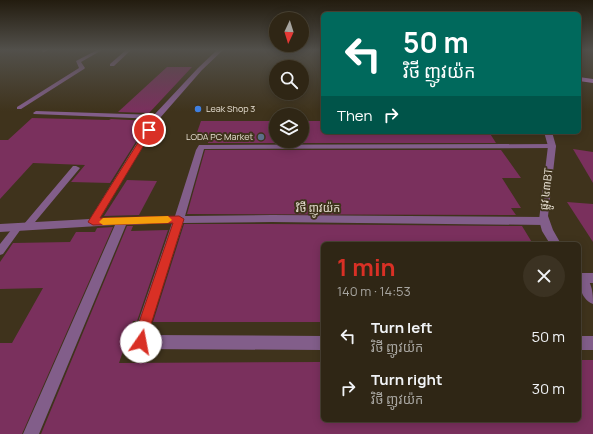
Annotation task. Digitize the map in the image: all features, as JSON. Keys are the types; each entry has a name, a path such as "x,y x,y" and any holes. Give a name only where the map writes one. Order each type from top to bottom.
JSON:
{"main road":[{"path":"581,79 593,81"}],"street":[{"path":"93,222 157,117 199,70"},
{"name":"ផ្លូវ ៤៣BT","path":"549,134 552,146 543,216 555,242"},
{"path":"321,343 141,342 140,337 200,150 207,146 552,146"},
{"name":"វិថី ញូវយ៉ក","path":"0,228 93,222 179,219 544,221"},
{"path":"31,434 122,221"},
{"path":"581,278 593,278"},
{"path":"581,281 593,298"},
{"path":"581,343 593,343"}],"lane":[{"path":"19,108 78,70"},
{"path":"36,113 157,117"},
{"path":"0,251 76,168"}],"building":[{"path":"163,70 189,70 149,113 118,112"},
{"path":"32,118 149,121 110,183 71,182 85,165 33,163 0,199 0,140 8,140"},
{"path":"201,121 269,121 269,143 208,143 208,141 194,141"},
{"path":"309,121 321,121 321,134 490,134 496,143 309,143"},
{"path":"573,149 593,152 593,183"},
{"path":"205,150 501,150 521,178 502,178 521,208 511,208 516,215 187,214"},
{"path":"127,180 157,181 139,215 104,216"},
{"path":"567,202 593,204 593,242"},
{"path":"184,224 522,226 532,242 321,242 321,322 153,322"},
{"path":"127,226 133,226 131,231 168,230 137,321 133,321 119,363 321,362 321,422 581,422 581,360 593,360 593,434 41,434"},
{"path":"113,227 22,434 0,434 0,343 12,343 43,288 0,289 0,262 13,243 70,242 76,232 95,232 97,228"}],"slow traffic":[{"path":"103,222 168,220"}],"place":[{"name":"Leak Shop 3","path":"198,109"},
{"name":"LODA PC Market","path":"261,137"}],"route":[{"path":"141,342 140,337 179,219 93,222 149,130"}]}
